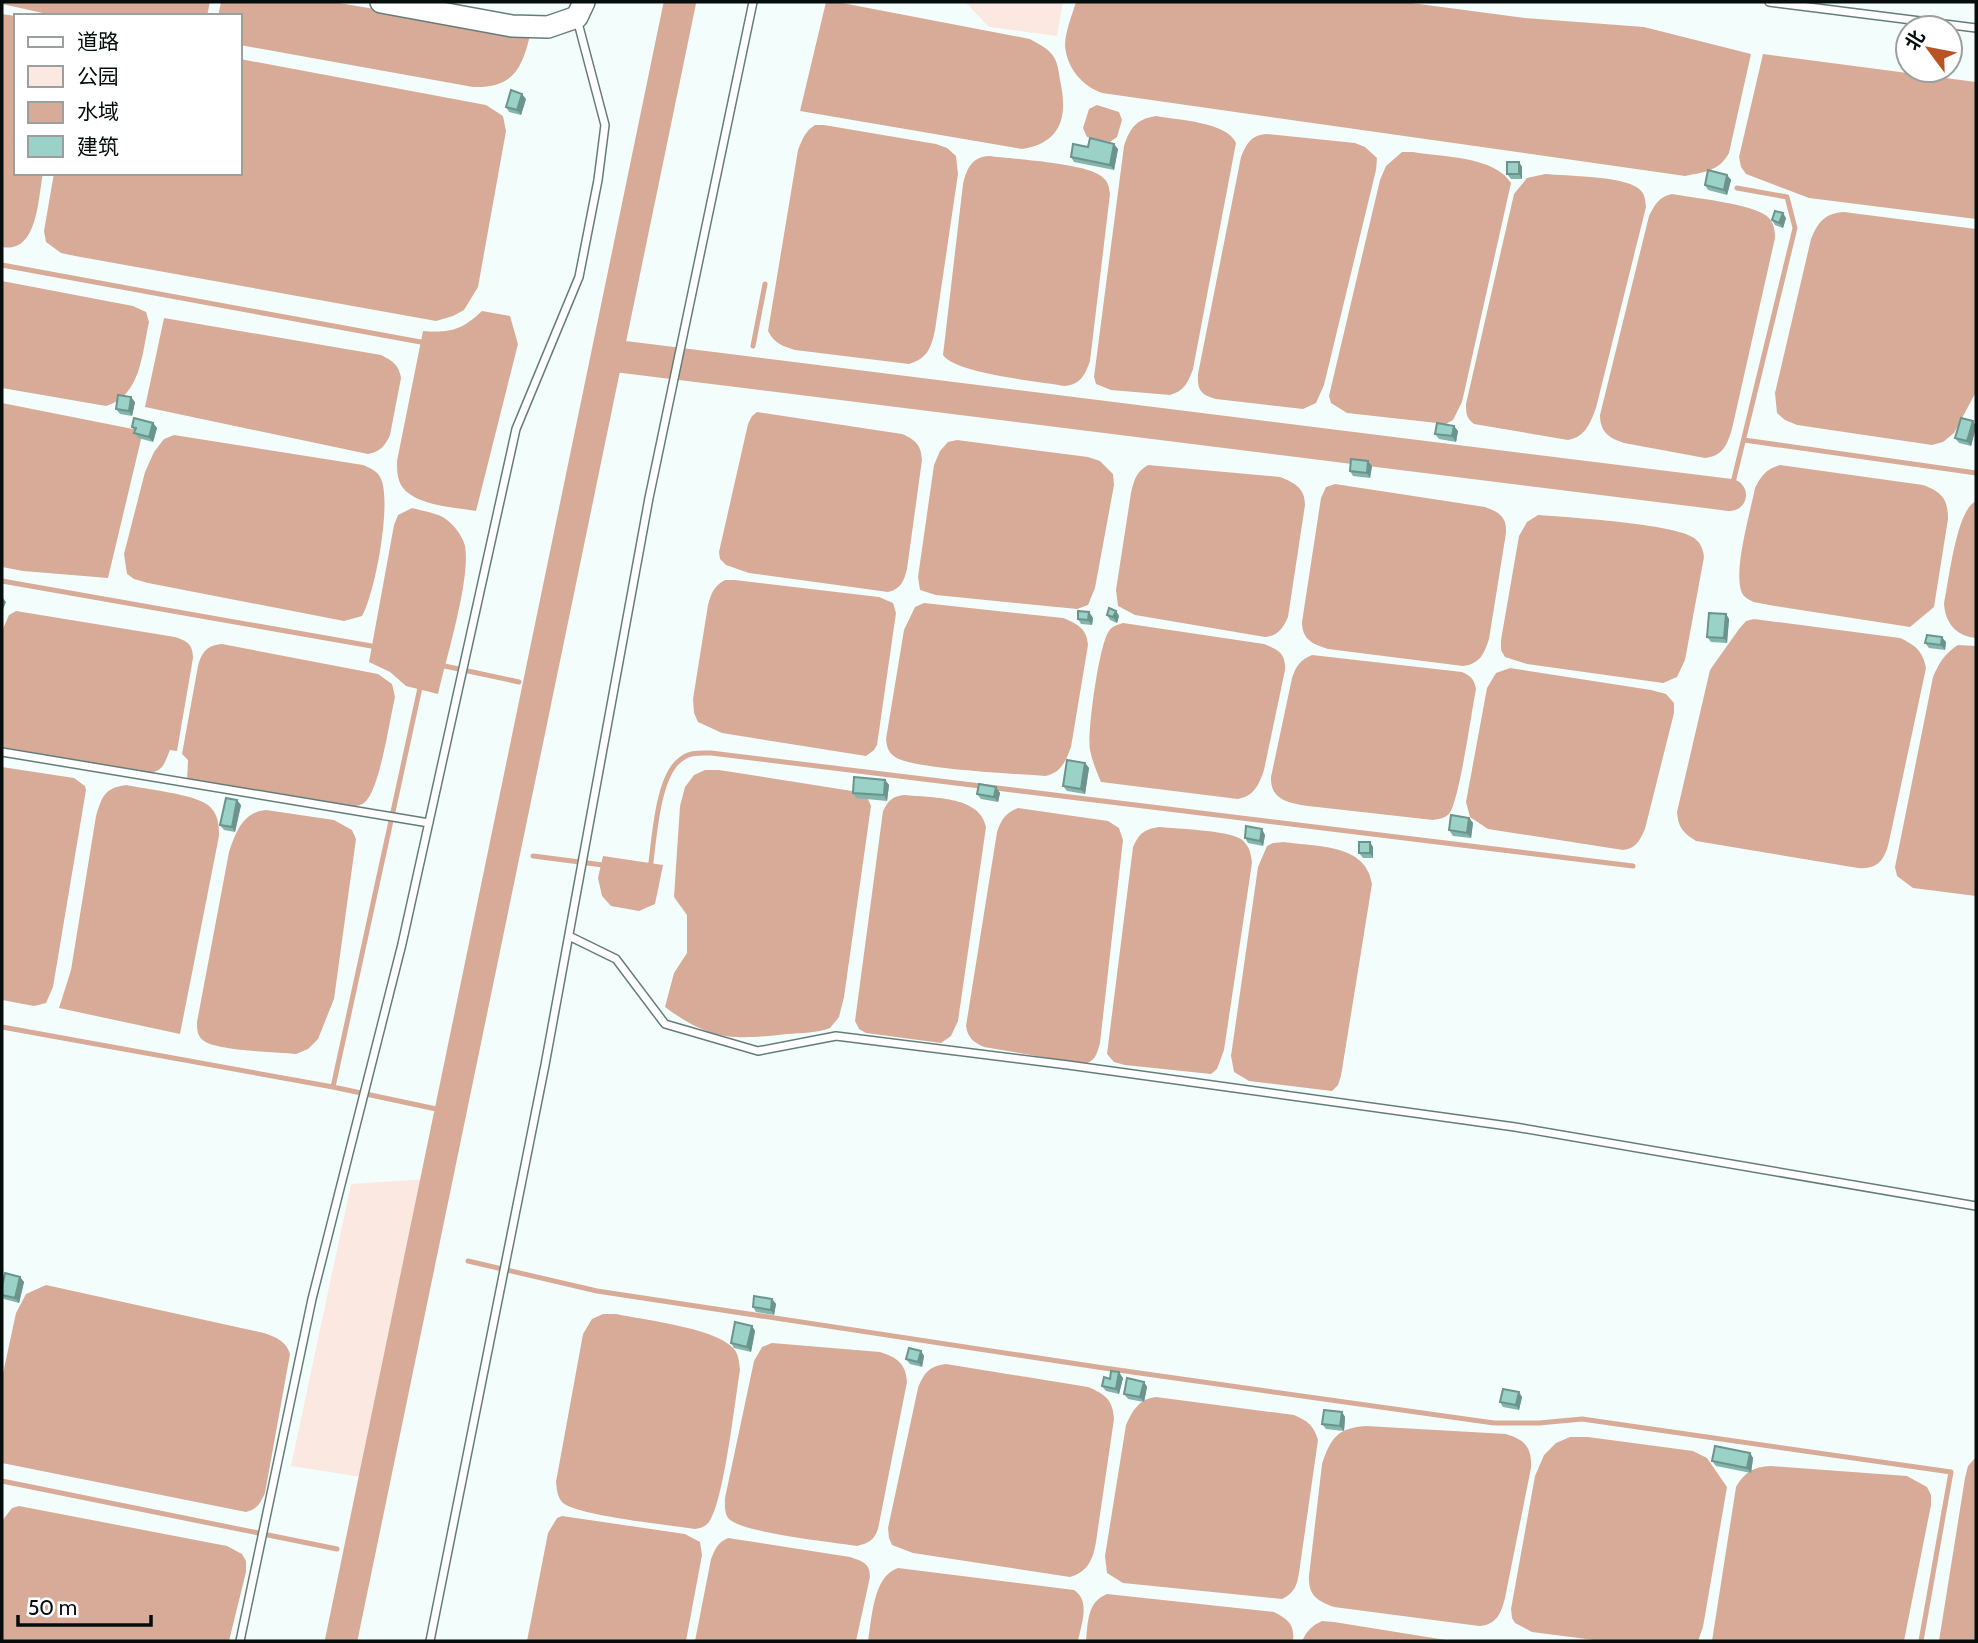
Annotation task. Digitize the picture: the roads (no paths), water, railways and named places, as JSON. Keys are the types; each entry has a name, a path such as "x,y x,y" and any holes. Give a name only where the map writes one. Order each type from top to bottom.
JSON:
{"street":[{"path":"381,2 512,26 548,27 580,9"}],"lane":[{"path":"430,1641 569,936 649,498 753,2"},
{"path":"1769,2 1976,28"},
{"path":"240,1641 312,1299 402,944 516,429 579,277 598,180 605,125 580,9"},
{"path":"2,752 429,823"},
{"path":"569,936 616,959 665,1024 758,1051 836,1036 1041,1061 1515,1127 1976,1206"}],"water":[{"path":"210,2 207,14 47,14 2,4"},
{"path":"221,2 333,2 530,35 523,58 513,75 497,84 473,87 242,45 242,14 218,14"},
{"path":"826,2 1030,39 1050,52 1057,64 1063,105 1059,126 1046,141 1022,149 800,111"},
{"path":"1076,2 1404,2 1525,18 1644,27 1751,54 1729,153 1716,167 1685,176 1102,93 1082,81 1072,69 1066,54 1066,35"},
{"path":"2,14 14,16 14,175 43,175 34,222 29,233 23,242 14,247 2,247"},
{"path":"1763,54 1894,71 1894,84 1976,82 1976,219 1809,198 1746,174 1739,157"},
{"path":"242,59 486,105 503,116 506,131 478,287 464,310 436,321 61,253 46,242 44,231 54,175 242,175"},
{"path":"1097,105 1119,112 1122,120 1117,137 1110,142 1087,137 1083,128 1089,109"},
{"path":"1156,116 1213,126 1223,130 1236,143 1193,369 1185,386 1170,395 1111,390 1096,384 1094,377 1124,146 1135,125 1143,119"},
{"path":"815,125 936,144 947,148 956,156 958,174 935,330 928,352 915,362 909,364 795,350 779,344 768,331 798,150 806,133"},
{"path":"1267,134 1355,143 1365,147 1377,158 1324,385 1316,403 1303,409 1216,399 1203,394 1198,384 1241,157 1250,141"},
{"path":"1402,152 1466,159 1493,167 1511,183 1462,402 1453,420 1446,424 1347,413 1331,403 1329,396 1380,180 1386,166"},
{"path":"989,156 1080,168 1101,176 1109,186 1090,361 1082,378 1070,385 980,372 951,362 943,355 963,184 971,164"},
{"path":"1545,174 1607,179 1630,184 1642,192 1646,207 1596,408 1583,433 1568,440 1474,424 1466,410 1514,194 1527,178"},
{"path":"1672,194 1723,202 1761,212 1773,224 1775,232 1732,429 1723,449 1716,455 1705,458 1624,443 1606,433 1600,421 1649,216 1658,202"},
{"path":"1844,212 1976,229 1976,392 1954,433 1943,442 1932,445 1797,425 1777,413 1775,393 1811,239 1823,219"},
{"path":"2,281 133,306 146,312 149,322 142,360 127,393 106,406 2,388"},
{"path":"482,311 510,316 518,344 476,511 437,505 410,494 400,482 397,461 423,331 455,329"},
{"path":"164,318 385,357 397,367 401,378 388,439 379,450 368,454 145,407"},
{"path":"2,403 143,431 108,578 2,567"},
{"path":"757,412 902,434 917,444 922,460 907,569 899,587 888,592 749,573 726,565 720,559 719,552 748,424"},
{"path":"174,435 363,465 377,473 383,488 384,505 381,546 372,588 362,616 344,621 148,583 127,574 124,554 145,472 154,452 164,439"},
{"path":"957,440 1088,457 1100,461 1113,474 1114,485 1095,588 1088,605 1077,609 936,595 920,590 918,577 934,465 940,451 948,442"},
{"path":"1148,465 1280,477 1301,490 1305,505 1288,617 1277,633 1265,637 1135,615 1118,606 1116,590 1131,493 1136,477"},
{"path":"1780,465 1923,485 1943,497 1948,519 1934,607 1910,627 1769,605 1744,596 1740,588 1740,561 1755,488 1764,474"},
{"path":"1335,484 1485,507 1501,516 1506,533 1489,639 1477,661 1463,666 1328,649 1306,637 1302,622 1321,498 1326,487"},
{"path":"1976,501 1976,638 1969,637 1953,627 1947,617 1944,603 1958,531 1969,507"},
{"path":"412,508 447,520 458,532 465,546 461,598 438,694 406,686 390,672 369,662 394,525 398,515"},
{"path":"1538,515 1644,525 1683,533 1698,542 1704,557 1685,660 1677,677 1663,683 1527,664 1505,657 1501,650 1501,640 1519,536 1527,522"},
{"path":"725,580 879,597 893,603 896,613 877,745 874,750 866,756 722,733 698,722 693,699 708,605 714,590"},
{"path":"924,603 1063,618 1084,631 1088,645 1071,747 1059,769 1045,776 966,770 922,765 905,761 891,753 886,739 904,630 915,607"},
{"path":"16,611 175,637 188,644 193,658 177,751 170,750 160,768 149,773 2,747 2,631 9,615"},
{"path":"1754,619 1900,638 1914,646 1923,657 1926,668 1888,844 1884,856 1872,867 1858,868 1696,841 1680,826 1677,812 1710,670 1739,629 1746,621"},
{"path":"1123,623 1264,644 1277,650 1282,656 1285,670 1264,770 1258,785 1248,795 1238,799 1101,782 1090,750 1095,689 1105,639 1112,628"},
{"path":"222,644 378,674 392,684 395,697 384,752 375,783 365,802 344,806 187,781 188,760 182,754 198,666 206,650"},
{"path":"1958,645 1976,646 1976,896 1913,888 1897,876 1895,867 1933,677 1949,651"},
{"path":"1312,655 1462,672 1472,678 1476,689 1465,755 1457,793 1449,814 1433,820 1308,806 1288,802 1277,795 1271,777 1292,678 1299,664"},
{"path":"1510,668 1651,690 1666,694 1674,703 1674,713 1645,829 1634,846 1623,850 1488,829 1470,817 1466,802 1487,688 1496,673"},
{"path":"2,767 74,778 85,786 86,790 53,987 46,1003 34,1006 2,1000"},
{"path":"705,770 852,791 868,799 871,806 844,997 839,1017 830,1028 768,1036 723,1036 696,1026 665,1007 674,973 687,953 687,915 674,897 680,806 685,787 694,775"},
{"path":"126,785 201,801 211,808 218,823 219,836 180,1034 59,1008 71,970 96,816 105,794 113,788"},
{"path":"905,795 940,798 964,804 982,817 986,827 958,1021 951,1036 941,1043 866,1033 859,1029 855,1021 883,811 891,800"},
{"path":"1018,808 1108,821 1119,828 1123,840 1100,1043 1095,1057 1087,1063 984,1047 968,1034 966,1026 997,832 1004,817"},
{"path":"266,810 334,820 352,830 356,839 334,999 318,1039 308,1049 296,1054 222,1047 204,1041 197,1030 229,852 246,819"},
{"path":"1159,827 1234,836 1246,844 1251,856 1224,1050 1217,1069 1211,1074 1125,1065 1114,1062 1107,1054 1133,847 1143,833"},
{"path":"1284,842 1324,847 1350,854 1368,871 1372,884 1341,1076 1332,1091 1249,1081 1234,1072 1231,1056 1258,867 1267,846"},
{"path":"603,856 663,865 655,904 639,911 611,906 602,896 598,878"},
{"path":"46,1285 264,1333 283,1343 290,1354 265,1493 258,1506 246,1512 2,1463 2,1378 16,1313 26,1294"},
{"path":"603,1314 616,1314 697,1330 725,1342 737,1354 740,1370 724,1473 714,1511 709,1522 703,1527 695,1529 605,1516 572,1508 560,1498 556,1482 583,1334 592,1319"},
{"path":"772,1343 880,1352 891,1356 905,1370 907,1382 878,1529 868,1542 857,1546 769,1533 737,1524 727,1517 725,1498 754,1361 762,1347"},
{"path":"946,1364 1088,1387 1110,1402 1114,1419 1096,1542 1091,1559 1081,1572 1070,1577 913,1553 892,1545 888,1528 918,1388 928,1371 935,1366"},
{"path":"1156,1397 1294,1415 1307,1422 1315,1431 1318,1440 1299,1573 1294,1589 1286,1597 1282,1599 1123,1583 1107,1573 1105,1556 1126,1425 1137,1406"},
{"path":"1366,1426 1506,1434 1526,1445 1531,1468 1505,1598 1494,1621 1479,1626 1334,1607 1318,1600 1312,1593 1309,1576 1322,1464 1337,1436 1349,1429"},
{"path":"1570,1437 1693,1451 1707,1458 1727,1487 1703,1627 1698,1641 1602,1641 1532,1632 1515,1623 1511,1609 1535,1476 1544,1455 1556,1443"},
{"path":"1976,1457 1976,1641 1939,1641 1965,1478 1968,1466"},
{"path":"1771,1466 1907,1476 1927,1487 1931,1495 1931,1505 1904,1641 1712,1641 1736,1487 1750,1471"},
{"path":"19,1506 227,1546 242,1554 246,1561 246,1572 229,1641 2,1641 2,1521 12,1508"},
{"path":"562,1516 685,1534 700,1542 702,1555 686,1641 527,1641 548,1533 557,1518"},
{"path":"728,1538 850,1557 865,1563 870,1577 856,1641 695,1641 711,1559 717,1546"},
{"path":"898,1568 1074,1590 1084,1607 1078,1641 868,1641 879,1589 890,1572"},
{"path":"1107,1594 1274,1612 1290,1623 1293,1641 1086,1641 1092,1607"},
{"path":"1322,1621 1452,1641 1302,1641 1310,1629"}],"waterway":[{"path":"341,1641 680,2"},
{"path":"1730,495 1795,228 1787,197 1737,188"},
{"path":"2,265 426,343"},
{"path":"753,346 765,284"},
{"path":"616,356 1730,495"},
{"path":"1744,440 1976,473"},
{"path":"2,581 377,647"},
{"path":"440,665 519,682"},
{"path":"333,1087 421,683"},
{"path":"650,870 658,811 666,780 672,768 683,757 702,753 1633,866"},
{"path":"533,856 603,865"},
{"path":"2,1027 333,1087 441,1110"},
{"path":"468,1261 597,1291 1104,1368 1494,1423 1582,1419 1951,1472 1921,1641"},
{"path":"2,1481 337,1549"}]}
